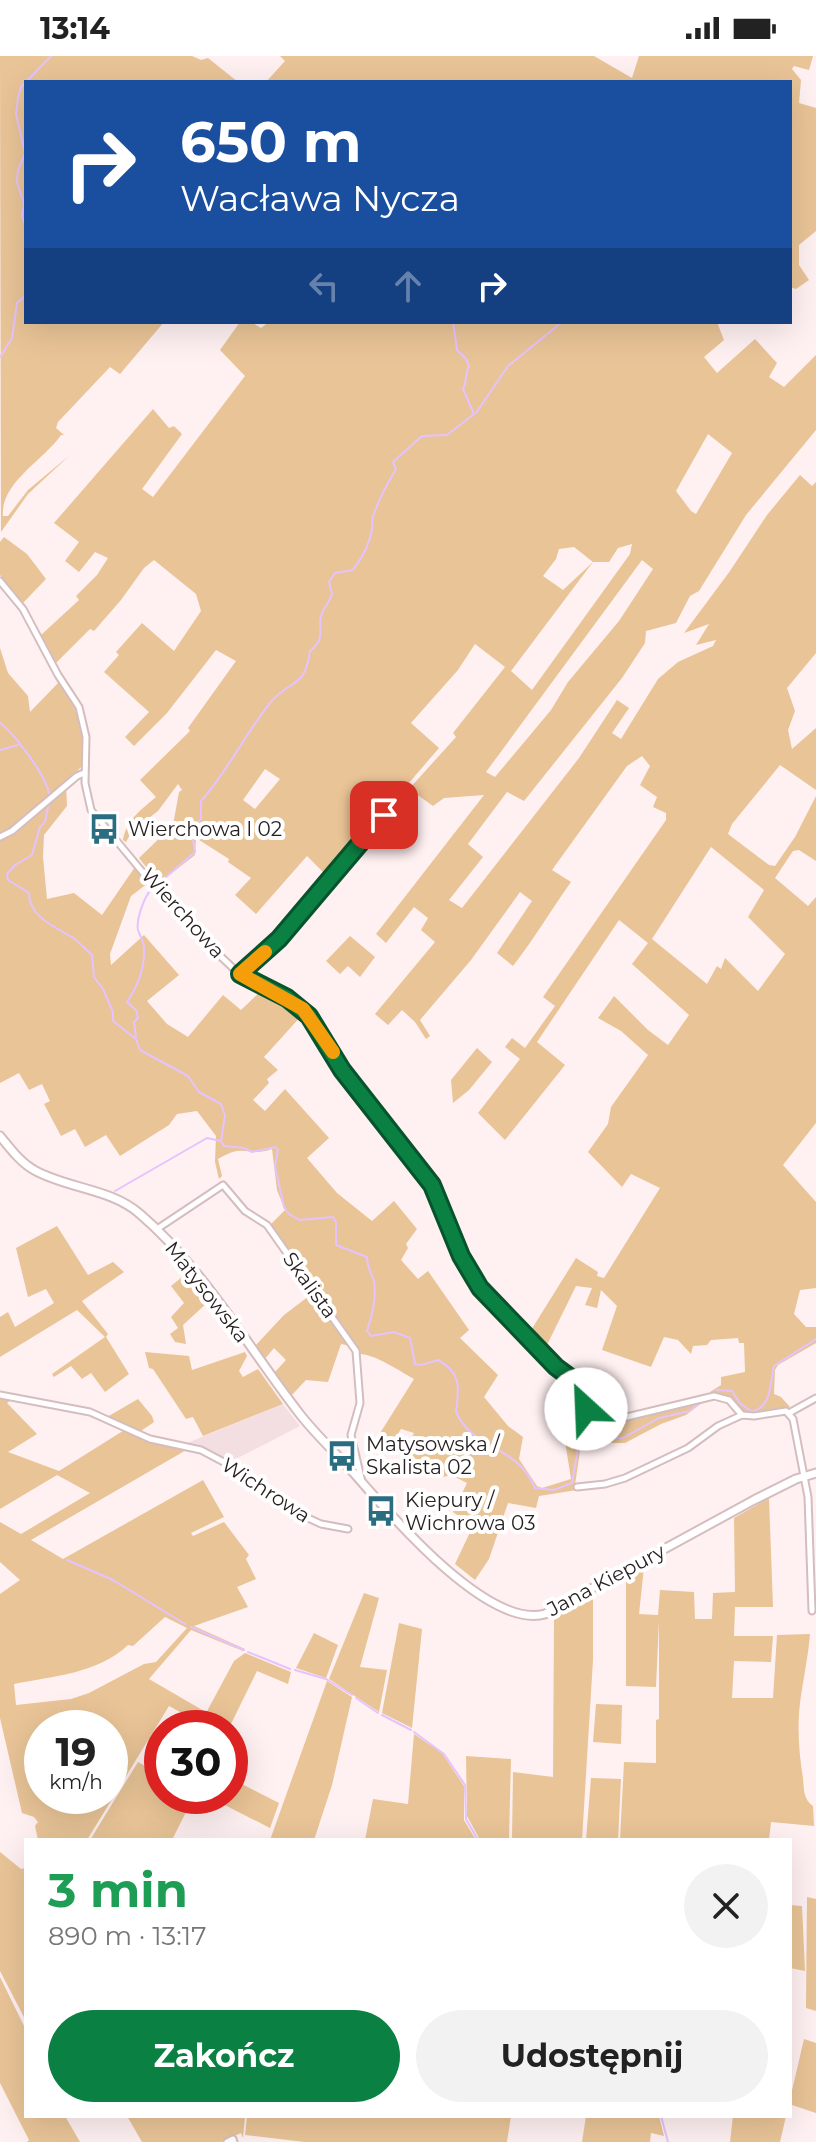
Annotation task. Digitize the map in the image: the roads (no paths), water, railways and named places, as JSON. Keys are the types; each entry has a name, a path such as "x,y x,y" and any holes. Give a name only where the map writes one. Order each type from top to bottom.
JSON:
{"street":[{"name":"Wierchowa","path":"0,581 23,609 79,707 86,737 84,773 91,810 174,910 240,974 287,998 309,1016 342,1070 432,1185 461,1256 480,1288 556,1367 583,1387 586,1409 597,1420 610,1421 714,1396 729,1400 742,1415"},
{"path":"0,837 12,831 84,773"},
{"path":"240,974 279,939 398,798"},
{"name":"Matysowska","path":"0,1136 34,1170 116,1199 138,1212 157,1229 196,1273 307,1424 375,1498"},
{"name":"Skalista","path":"157,1229 223,1185 245,1211 267,1225 306,1276 356,1351 360,1403 351,1435 362,1483"},
{"name":"Wichrowa","path":"0,1395 89,1411 150,1439 201,1450 235,1468 293,1511 321,1524 348,1529"},
{"path":"789,1413 816,1398"},
{"path":"577,1487 625,1478 688,1448 718,1426 742,1415 789,1413 793,1419 805,1476 814,1537 812,1611"},
{"name":"Jana Kiepury","path":"375,1498 472,1591 498,1607 533,1616 552,1611 732,1512 816,1473"},
{"path":"227,2142 233,2139 234,2142"}],"waterway":[{"path":"28,80 51,56"},
{"path":"24,84 16,114 24,149"},
{"path":"24,155 17,183 24,203"},
{"path":"24,203 24,222"},
{"path":"0,357 12,338 17,303 24,297"},
{"path":"159,883 195,852 192,832 201,819 201,801 270,703 304,672 310,651 319,641 320,618 332,594 329,582 335,573 353,570 362,556 375,510 396,469 393,462 422,436 447,435 474,414 463,389 469,366 457,350 453,324"},
{"path":"476,413 508,366 560,324"},
{"path":"0,723 30,757 44,779 49,796"},
{"path":"0,750 18,745"},
{"path":"49,802 32,855 15,865 7,874 8,880 29,893 38,915 72,937 92,955 94,977 113,1012 113,1021 136,1039 140,1050 188,1076 199,1092 221,1104 225,1115 221,1141 224,1146 252,1152 275,1147 278,1150 275,1166 284,1207 289,1214 299,1220 333,1217 336,1222 336,1245 367,1257 375,1294 367,1331 371,1336 394,1332 410,1338 415,1364 438,1360 446,1365 457,1382 456,1412 473,1435 518,1463 535,1488 554,1490 572,1483 579,1443 585,1435 601,1439 623,1438 659,1418 690,1411 700,1402"},
{"path":"136,1037 136,1010 127,1002 142,969 144,948 138,920 152,889"},
{"path":"115,1191 207,1138 221,1141"},
{"path":"717,1390 732,1391 740,1403 752,1412 759,1409 767,1399 774,1366 816,1339"},
{"path":"67,1560 113,1580 185,1624"},
{"path":"191,1627 244,1650"},
{"path":"248,1652 290,1669"},
{"path":"295,1670 326,1679 352,1695"},
{"path":"356,1698 378,1713"},
{"path":"382,1715 411,1730"},
{"path":"414,1732 444,1754 465,1785 466,1819 477,1838"},
{"path":"662,2118 668,2142"}],"place":[{"name":"Wierchowa I 02","path":"104,829"},
{"name":"Matysowska / Skalista 02","path":"342,1456"},
{"name":"Kiepury / Wichrowa 03","path":"381,1511"}]}
